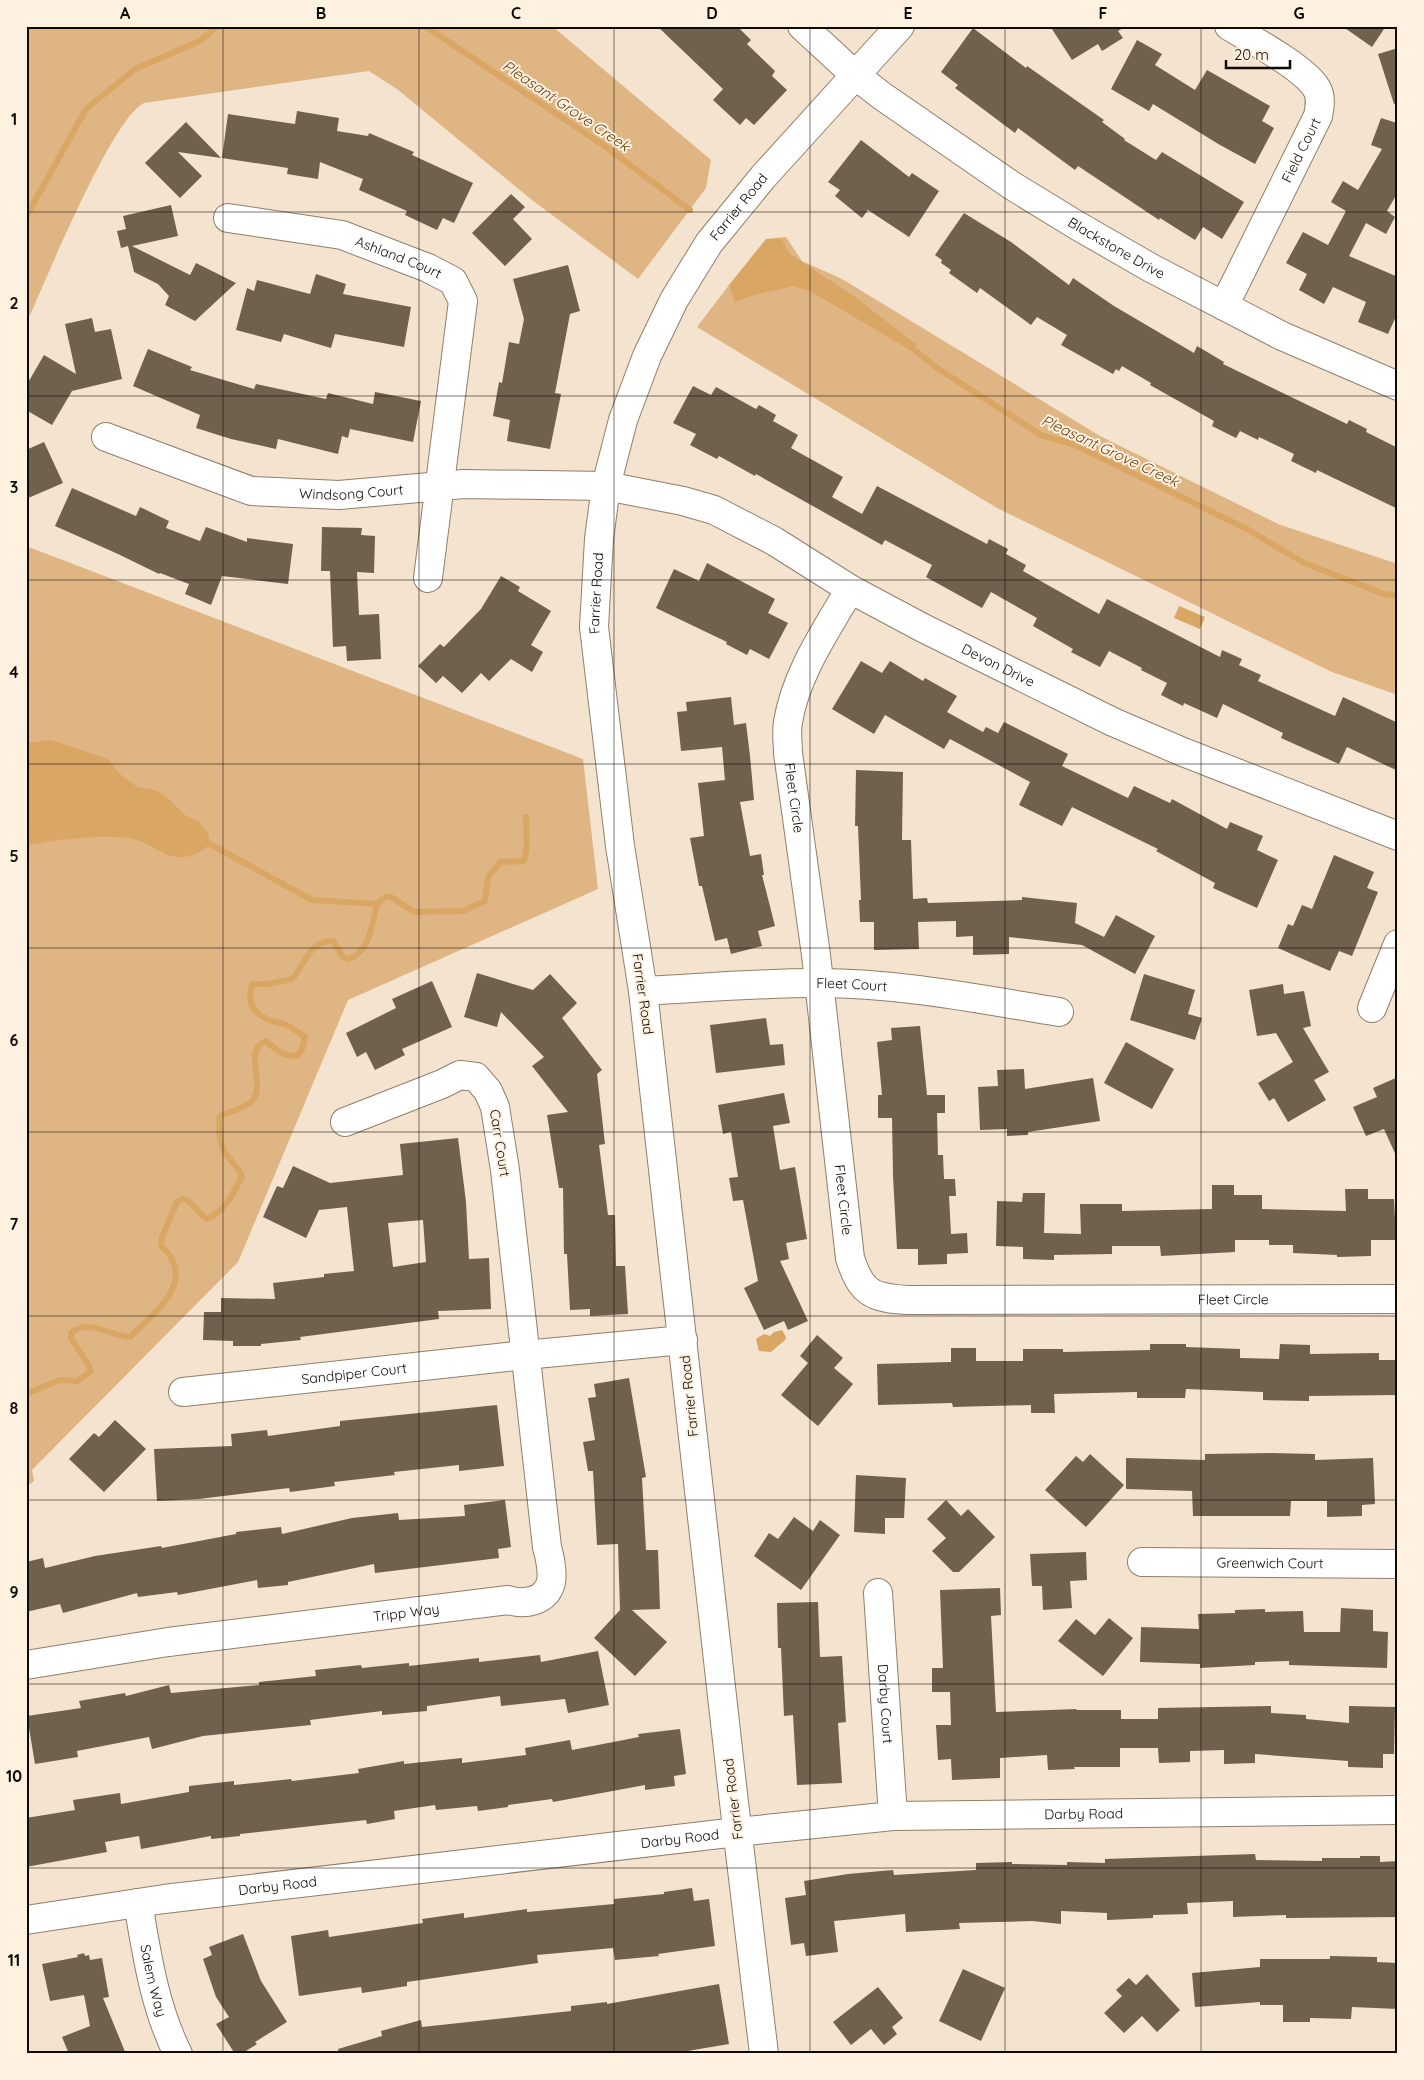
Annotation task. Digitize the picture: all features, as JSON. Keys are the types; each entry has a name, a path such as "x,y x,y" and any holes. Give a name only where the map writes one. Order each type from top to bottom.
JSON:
{"street":[{"name":"Blackstone Drive","path":"802,26 855,75 946,142 1010,185 1151,268 1224,306 1290,340 1398,386"},
{"name":"Farrier Road","path":"764,2054 737,1832 644,991 620,846 594,627 599,539 606,486 623,420 647,356 674,300 709,243 763,177 900,26"},
{"name":"Field Court","path":"1224,306 1318,116 1320,101 1316,86 1294,66 1229,26"},
{"name":"Ashland Court","path":"228,218 342,235 428,268 453,281 463,301 428,578"},
{"name":"Windsong Court","path":"106,437 251,491 339,496 439,485 606,486"},
{"name":"Devon Drive","path":"606,486 683,501 714,510 774,541 850,589 922,628 1114,722 1183,752 1398,836"},
{"name":"Fleet Circle","path":"850,589 804,671 793,696 787,724 788,753 818,983 850,1258 854,1273 866,1291 888,1299 908,1300 1398,1299"},
{"path":"1372,1008 1398,944"},
{"name":"Fleet Court","path":"644,991 818,983 924,990 1059,1012"},
{"name":"Carr Court","path":"345,1122 442,1084 460,1075 476,1077 488,1091 495,1107 505,1170 526,1355"},
{"name":"Sandpiper Court","path":"183,1392 683,1340"},
{"name":"Tripp Way","path":"26,1665 168,1642 508,1600 528,1603 538,1598 546,1591 551,1582 551,1571 526,1355"},
{"name":"Greenwich Court","path":"1142,1562 1398,1564"},
{"name":"Darby Court","path":"878,1593 893,1816"},
{"name":"Darby Road","path":"26,1920 138,1902 737,1832 893,1816 1398,1810"},
{"name":"Salem Way","path":"138,1902 151,1981 165,2028 178,2054"}],"shaded area":[{"path":"26,26 552,26 711,160 706,188 638,279 532,200 397,89 369,71 144,103 130,115 97,169 26,324"},
{"path":"786,237 802,261 842,279 1100,436 1278,524 1398,564 1398,695 1332,672 997,508 697,327 729,285 769,239"},
{"path":"781,238 790,254 855,297 917,345 910,350 810,291 793,286 754,295 735,302 729,285 766,239"},
{"path":"26,546 583,759 598,889 348,1000 238,1262 32,1470 34,1481 26,1487"},
{"path":"1179,606 1205,617 1200,629 1174,618"},
{"path":"51,740 108,759 120,774 137,787 155,790 168,798 185,815 199,822 208,833 210,844 203,850 188,857 168,855 137,840 114,837 66,839 26,846 26,743"},
{"path":"782,1330 786,1337 785,1340 771,1352 759,1351 756,1339 764,1334 770,1336 774,1332"}],"building":[{"path":"657,26 737,26 751,40 747,44 775,71 772,76 787,90 754,125 746,118 740,125 713,100 723,89"},
{"path":"1050,26 1127,26 1118,31 1123,38 1102,51 1098,44 1072,60"},
{"path":"1342,26 1386,26 1372,47"},
{"path":"973,28 1026,68 1027,66 1104,120 1102,122 1124,140 1156,160 1162,152 1244,202 1222,239 1203,227 1195,240 1160,218 1159,220 1078,166 1075,170 1018,128 1015,133 955,88 958,85 941,72"},
{"path":"1137,40 1162,54 1155,65 1195,90 1207,70 1270,106 1262,121 1274,128 1255,164 1153,104 1149,111 1111,89"},
{"path":"1398,48 1398,104 1394,104 1378,54"},
{"path":"297,111 339,118 337,131 368,136 369,133 414,152 412,155 473,183 454,223 443,218 437,230 405,215 407,211 359,190 363,179 320,162 318,179 287,174 288,168 222,158 228,114 295,124"},
{"path":"1381,118 1397,123 1398,121 1398,192 1387,211 1395,217 1386,234 1366,223 1349,256 1398,277 1398,312 1388,334 1358,322 1366,302 1333,287 1324,304 1299,290 1307,274 1286,263 1303,232 1328,245 1346,211 1331,202 1343,181 1358,190 1382,149 1371,145"},
{"path":"186,122 221,158 178,152 202,176 180,198 145,163"},
{"path":"861,140 909,177 912,173 939,191 909,237 868,210 862,218 835,196 840,190 828,182"},
{"path":"511,194 525,207 513,219 532,239 505,266 472,233"},
{"path":"171,205 178,236 132,246 190,275 196,263 236,283 195,321 165,305 169,296 158,284 134,272 128,246 121,248 117,231 126,229 123,216"},
{"path":"964,213 1011,242 1069,285 1073,278 1114,306 1194,353 1197,346 1224,362 1223,364 1347,424 1349,420 1367,429 1366,432 1398,448 1398,509 1317,470 1316,473 1291,461 1294,454 1259,437 1258,440 1240,431 1236,438 1212,426 1214,421 1150,385 1151,383 1122,366 1119,371 1116,369 1113,374 1061,345 1067,335 1037,317 1031,325 980,288 977,293 949,273 951,270 941,263 942,260 935,255"},
{"path":"568,265 580,311 570,314 555,393 561,394 550,449 507,441 510,420 493,416 499,382 502,383 509,342 519,344 524,319 513,279"},
{"path":"316,274 346,284 343,294 411,307 404,347 335,334 331,348 284,334 281,342 236,330 247,288 254,291 257,280 310,294"},
{"path":"92,318 95,332 111,329 122,379 72,391 52,425 26,410 26,386 44,355 76,374 65,324"},
{"path":"148,349 192,367 190,370 254,389 256,384 326,399 328,393 373,404 375,392 421,401 413,442 350,429 348,438 342,436 338,454 278,439 276,449 231,439 196,428 200,415 133,386"},
{"path":"693,386 711,395 716,387 756,409 759,405 776,415 773,421 798,435 791,448 843,477 832,497 862,514 877,486 987,544 989,539 1008,549 1006,554 1026,565 1023,571 1099,614 1107,599 1220,657 1222,650 1242,659 1239,665 1261,675 1258,681 1335,716 1343,697 1398,723 1398,771 1347,747 1339,764 1281,738 1283,733 1223,704 1217,718 1184,703 1183,706 1161,695 1167,683 1141,670 1142,668 1109,651 1100,667 1071,652 1073,649 1033,626 1037,618 991,592 982,608 926,577 932,565 885,540 882,545 756,474 755,476 719,456 717,459 690,445 696,434 673,423"},
{"path":"44,442 63,483 26,499 26,450"},
{"path":"72,488 136,516 140,507 169,521 166,528 200,541 206,527 247,542 247,538 293,544 288,584 222,576 211,605 185,594 189,584 159,574 55,526"},
{"path":"322,527 362,528 361,535 375,536 374,573 357,572 359,615 379,614 381,659 347,661 346,646 333,647 330,571 321,571"},
{"path":"707,563 775,599 768,613 788,623 769,659 750,649 747,655 726,644 727,642 656,608 674,569 699,581"},
{"path":"501,576 520,587 518,591 551,611 531,645 543,652 532,672 511,659 489,681 481,673 462,693 443,676 436,683 418,666 440,644 444,647 481,609"},
{"path":"861,661 882,673 890,661 923,681 925,678 957,696 947,712 983,732 986,727 998,733 1004,722 1068,754 1062,766 1128,798 1134,786 1170,803 1172,799 1227,829 1230,822 1263,836 1257,850 1278,860 1257,908 1213,888 1215,883 1156,851 1158,849 1072,807 1062,826 1019,805 1030,782 950,739 944,749 885,715 874,734 832,709"},
{"path":"731,697 734,725 746,723 750,756 754,800 740,802 750,856 761,854 764,875 762,875 775,926 758,931 762,946 731,954 727,938 715,941 702,886 699,886 690,838 704,836 698,783 725,780 722,747 681,751 677,712 687,711 686,702"},
{"path":"856,770 903,772 902,840 911,840 913,899 927,898 928,903 1022,900 1022,897 1077,903 1075,923 1104,937 1116,915 1155,936 1135,974 1082,945 1009,937 1009,954 973,955 973,936 956,937 956,921 918,922 919,949 874,950 874,922 860,922 858,826 855,826"},
{"path":"1334,855 1374,872 1367,888 1378,892 1352,956 1339,951 1330,971 1278,948 1288,924 1293,926 1302,905 1312,909"},
{"path":"477,973 533,990 550,974 577,1003 562,1018 602,1070 597,1074 605,1144 599,1145 608,1215 615,1215 616,1266 625,1266 628,1314 590,1316 590,1309 570,1310 567,1254 564,1254 563,1188 559,1188 547,1115 568,1112 532,1066 544,1057 501,1012 497,1027 464,1017"},
{"path":"1144,974 1195,990 1188,1014 1202,1018 1195,1040 1130,1020"},
{"path":"432,981 452,1027 402,1049 405,1055 375,1070 366,1052 357,1057 346,1033 396,1008 392,999"},
{"path":"1283,984 1284,994 1304,991 1311,1026 1303,1028 1329,1072 1314,1080 1326,1100 1288,1122 1274,1098 1269,1101 1258,1083 1293,1062 1276,1033 1257,1036 1249,990"},
{"path":"766,1018 770,1045 783,1044 785,1065 716,1073 710,1025"},
{"path":"920,1026 927,1095 945,1095 945,1113 937,1113 938,1155 943,1155 944,1179 955,1179 956,1196 949,1196 951,1234 967,1233 968,1253 947,1254 947,1264 918,1265 918,1249 897,1249 892,1118 878,1118 878,1095 882,1095 877,1042 892,1040 891,1028"},
{"path":"1126,1042 1174,1069 1152,1109 1104,1083"},
{"path":"1024,1069 1025,1089 1093,1078 1100,1121 1028,1132 1028,1135 1007,1136 1007,1129 980,1130 978,1087 998,1086 997,1070"},
{"path":"1398,1077 1398,1160 1384,1129 1366,1136 1353,1107 1377,1097 1373,1088"},
{"path":"784,1093 790,1123 773,1126 780,1170 795,1167 807,1239 786,1243 789,1259 780,1261 808,1321 788,1330 784,1321 764,1330 744,1288 758,1281 743,1200 733,1201 729,1178 738,1177 731,1132 723,1134 718,1105"},
{"path":"458,1138 466,1202 469,1259 489,1258 491,1309 438,1311 439,1319 300,1337 301,1340 261,1344 261,1346 233,1346 233,1341 203,1340 204,1312 221,1312 221,1298 275,1299 273,1283 324,1277 324,1274 354,1271 347,1207 319,1210 306,1238 263,1217 277,1186 283,1188 293,1166 330,1183 403,1175 400,1144","holes":["423,1220 426,1262 393,1267 388,1223"]},
{"path":"1212,1185 1234,1185 1234,1195 1262,1195 1262,1209 1346,1211 1345,1189 1368,1189 1368,1199 1394,1199 1396,1240 1371,1240 1371,1256 1337,1257 1337,1255 1293,1253 1293,1245 1269,1245 1269,1240 1235,1240 1235,1252 1161,1256 1160,1246 1112,1246 1112,1254 1054,1255 1054,1260 1023,1259 1023,1247 996,1246 997,1201 1022,1202 1023,1193 1045,1193 1044,1233 1081,1234 1080,1204 1122,1204 1122,1211 1212,1209"},
{"path":"817,1335 843,1358 834,1368 853,1384 818,1426 781,1395 808,1363 800,1356"},
{"path":"1150,1344 1186,1344 1186,1347 1240,1349 1240,1358 1279,1359 1280,1344 1310,1345 1310,1354 1379,1353 1379,1360 1398,1360 1398,1395 1309,1396 1309,1401 1263,1400 1263,1392 1186,1389 1185,1398 1137,1398 1137,1392 1054,1394 1055,1413 1031,1413 1031,1405 953,1407 952,1403 878,1405 877,1364 951,1362 951,1348 976,1348 976,1361 1023,1361 1023,1349 1063,1349 1063,1352 1150,1350"},
{"path":"629,1378 646,1477 642,1478 646,1550 658,1550 660,1609 632,1610 667,1642 635,1676 594,1638 620,1610 618,1544 597,1545 593,1471 588,1471 583,1442 595,1440 588,1398 596,1397 594,1384"},
{"path":"497,1405 504,1466 459,1471 459,1465 394,1472 395,1475 334,1482 335,1486 290,1492 289,1488 199,1499 157,1501 154,1449 232,1446 231,1434 267,1430 268,1436 340,1426 340,1421"},
{"path":"115,1420 146,1449 104,1492 69,1459 94,1433 99,1437"},
{"path":"1090,1454 1124,1485 1086,1527 1045,1490 1076,1456 1083,1462"},
{"path":"1205,1454 1315,1454 1315,1460 1373,1458 1375,1504 1362,1505 1362,1516 1327,1517 1327,1501 1291,1501 1290,1516 1193,1516 1192,1491 1126,1489 1126,1458 1205,1460"},
{"path":"856,1475 906,1478 904,1518 885,1518 885,1534 854,1532"},
{"path":"505,1500 511,1547 498,1549 499,1558 375,1573 374,1564 288,1582 288,1585 258,1588 257,1580 178,1595 177,1592 138,1597 137,1593 63,1613 60,1604 26,1612 26,1562 43,1558 45,1568 95,1556 161,1546 162,1548 236,1534 236,1532 281,1527 282,1534 352,1518 398,1513 399,1520 465,1516 464,1505"},
{"path":"946,1500 961,1516 968,1509 995,1537 959,1572 953,1572 932,1551 946,1538 927,1519"},
{"path":"794,1517 813,1531 820,1520 840,1535 801,1590 754,1556 769,1533 778,1539"},
{"path":"1086,1552 1087,1580 1070,1581 1072,1608 1043,1610 1042,1586 1032,1586 1030,1554"},
{"path":"1000,1588 1001,1615 991,1616 996,1712 1077,1709 1121,1710 1121,1719 1158,1719 1158,1708 1271,1706 1271,1713 1306,1715 1306,1719 1349,1723 1349,1706 1395,1707 1394,1754 1383,1754 1383,1768 1348,1767 1348,1761 1255,1754 1255,1763 1224,1764 1224,1750 1190,1751 1190,1762 1159,1763 1158,1748 1120,1748 1120,1767 1074,1767 1075,1769 1048,1770 1047,1755 1000,1758 1000,1778 952,1780 951,1759 938,1760 936,1725 951,1725 950,1692 932,1692 932,1668 943,1668 940,1590"},
{"path":"818,1602 820,1657 842,1656 846,1722 838,1723 842,1783 797,1785 793,1715 784,1716 781,1648 778,1648 777,1603"},
{"path":"1341,1608 1373,1610 1373,1631 1388,1632 1387,1668 1289,1665 1289,1661 1255,1662 1255,1665 1200,1668 1200,1664 1140,1662 1141,1627 1199,1629 1198,1614 1235,1613 1235,1610 1265,1609 1265,1612 1303,1611 1304,1632 1340,1632"},
{"path":"1109,1618 1133,1638 1103,1676 1058,1641 1076,1619 1095,1635"},
{"path":"598,1651 609,1705 568,1713 565,1699 501,1706 500,1696 427,1706 427,1711 382,1715 382,1711 310,1720 311,1725 203,1736 152,1749 149,1737 77,1751 78,1757 35,1764 27,1716 81,1708 79,1701 125,1693 126,1696 169,1685 171,1693 259,1685 259,1682 316,1676 315,1670 361,1665 362,1668 409,1663 409,1666 479,1658 479,1662 540,1655 541,1662"},
{"path":"680,1729 686,1774 674,1776 675,1786 645,1790 645,1785 553,1802 552,1799 478,1811 477,1806 436,1810 435,1805 394,1811 395,1819 367,1824 366,1820 211,1839 211,1836 141,1849 139,1836 105,1842 107,1852 26,1867 26,1818 75,1810 73,1800 120,1793 121,1804 189,1792 189,1786 234,1781 234,1785 291,1779 292,1781 359,1773 358,1769 404,1761 404,1764 462,1758 462,1763 526,1755 525,1748 570,1740 572,1750 639,1737 638,1734"},
{"path":"1255,1854 1256,1860 1322,1861 1322,1858 1380,1856 1380,1862 1398,1861 1398,1917 1286,1918 1286,1915 1233,1917 1233,1901 1187,1903 1188,1914 1153,1915 1153,1918 1107,1920 1107,1913 1061,1911 1061,1924 1032,1921 959,1923 960,1929 906,1932 905,1914 834,1921 838,1952 806,1956 804,1943 791,1945 785,1898 806,1895 804,1881 848,1874 893,1870 894,1875 976,1870 976,1863 1012,1862 1012,1864 1067,1865 1067,1862 1105,1863 1105,1859"},
{"path":"692,1888 694,1901 709,1899 715,1946 658,1954 659,1956 615,1960 613,1948 537,1955 538,1963 407,1982 407,1986 362,1993 361,1987 299,1996 291,1936 328,1930 329,1937 423,1923 422,1919 464,1913 464,1918 527,1909 527,1912 614,1904 614,1899 664,1894 664,1892"},
{"path":"243,1934 261,1981 287,2022 255,2042 257,2044 241,2054 235,2054 216,2024 229,2017 216,1997 203,1959 212,1955 209,1947"},
{"path":"84,1953 85,1956 89,1955 90,1960 102,1958 109,1997 103,1998 126,2054 69,2054 62,2037 90,2026 84,1995 50,2001 42,1964 78,1957 77,1955"},
{"path":"1330,1956 1377,1957 1377,1962 1398,1963 1398,2009 1352,2007 1351,2019 1310,2018 1310,2022 1283,2022 1283,2005 1260,2005 1260,2002 1195,2007 1192,1973 1260,1967 1260,1959 1330,1959"},
{"path":"963,1969 1005,1988 981,2041 939,2021"},
{"path":"1147,1974 1180,2010 1157,2032 1142,2016 1124,2033 1104,2013 1122,1996 1116,1990 1129,1978 1136,1985"},
{"path":"719,1984 729,2044 670,2054 339,2054 338,2049 382,2036 381,2031 421,2020 422,2027 571,2011 571,2006 607,2002 607,2004"},
{"path":"878,1987 903,2018 892,2027 897,2034 884,2045 871,2029 851,2045 833,2022"}],"waterway":[{"path":"26,217 86,109 135,69 200,41 217,26"},
{"name":"Pleasant Grove Creek","path":"425,26 606,147 690,210"},
{"name":"Pleasant Grove Creek","path":"907,344 937,368 1041,435 1075,445 1247,529 1304,563 1384,594 1398,596"},
{"path":"202,842 210,844 312,900 377,904 385,897 391,897 414,912 463,911 485,901 488,877 500,862 524,861 527,846 526,817"},
{"path":"26,1394 60,1380 77,1381 90,1372 89,1366 71,1338 71,1333 78,1329 92,1327 130,1337 151,1317 169,1295 176,1271 172,1258 161,1246 162,1237 177,1202 182,1199 186,1200 207,1219 224,1207 242,1177 226,1154 220,1141 220,1116 249,1104 256,1094 255,1059 259,1045 266,1041 280,1052 292,1056 297,1056 302,1049 305,1037 284,1024 269,1020 260,1015 253,1008 250,999 252,984 268,984 292,979 308,954 319,944 325,942 333,941 343,957 348,959 355,956 361,951 369,937 377,904"}]}
